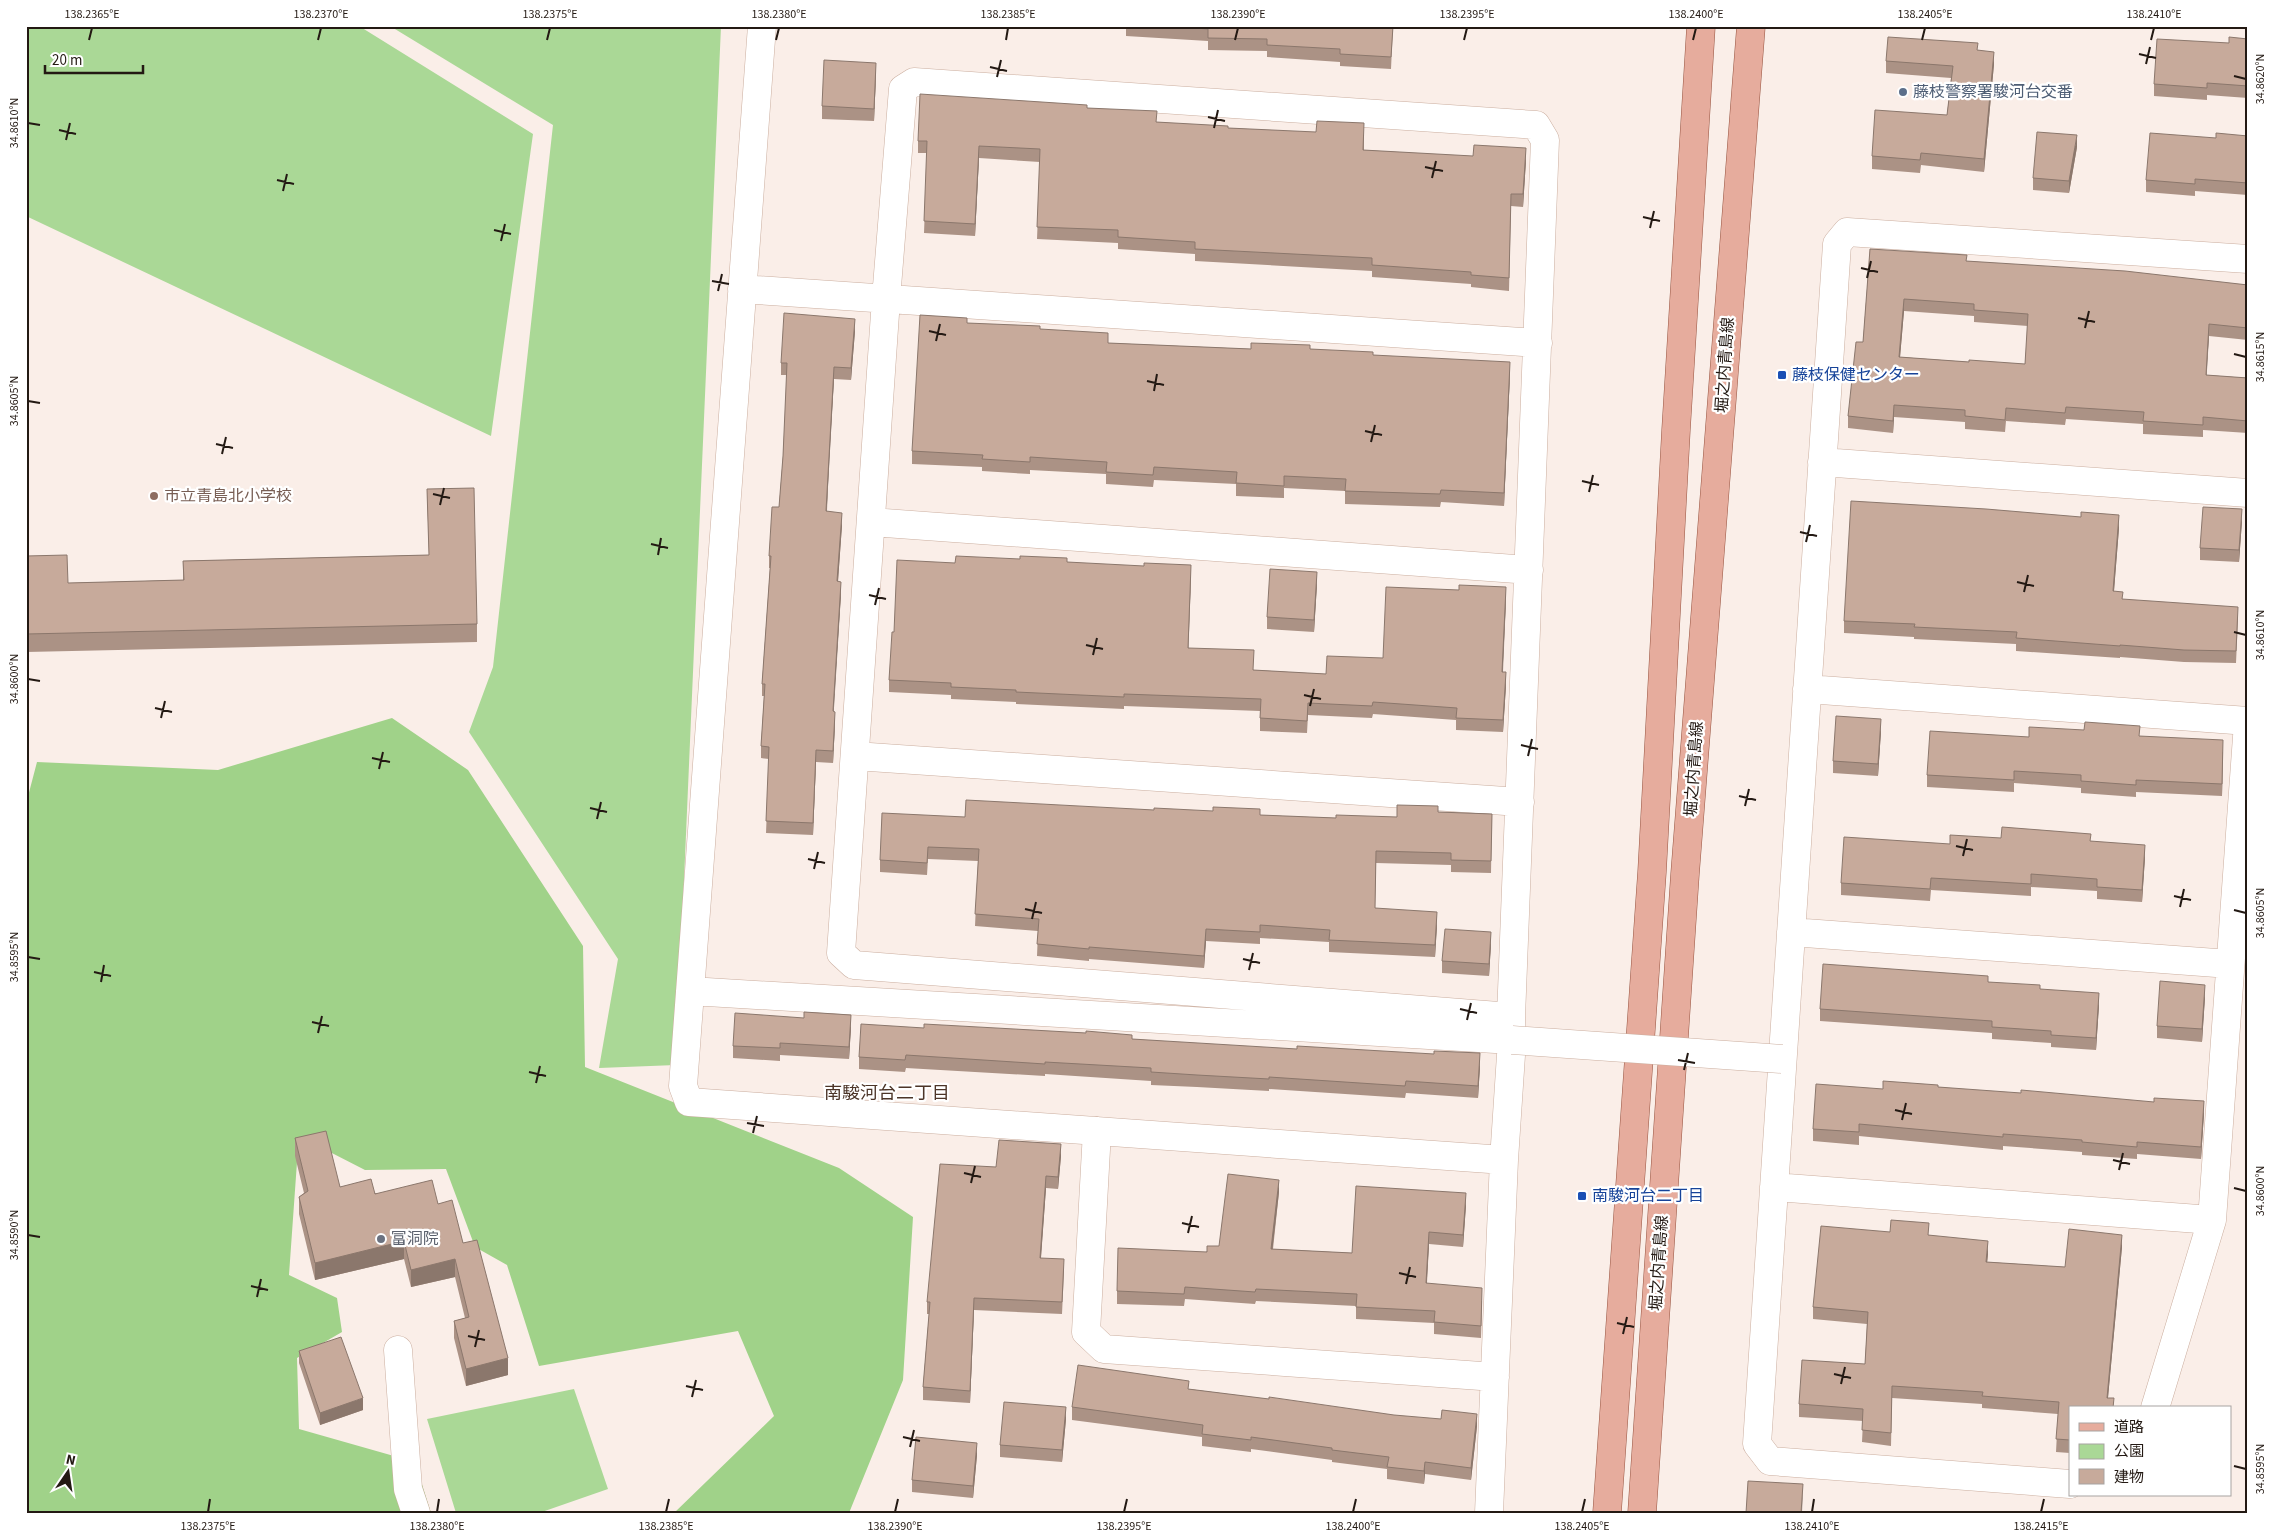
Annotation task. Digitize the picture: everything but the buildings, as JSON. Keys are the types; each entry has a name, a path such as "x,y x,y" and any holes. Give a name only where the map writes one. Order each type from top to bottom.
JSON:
{"main road":[{"path":"1607,1513 1652,872 1700,26"},
{"name":"堀之内青島線","path":"1642,1513 1685,884 1751,26"}],"street":[{"path":"762,26 683,1086 689,1102 1504,1160"},
{"path":"1490,1513 1504,1160 1512,1028 1545,140 1536,125 914,82 904,89 886,298 842,953 854,966 1512,1028 1782,1059"},
{"path":"2069,1484 1770,1461 1757,1444 1837,244 1847,232 2248,259"},
{"path":"742,289 1538,343"},
{"path":"1822,462 2248,493"},
{"path":"871,522 1529,570"},
{"path":"1807,689 2248,722 2212,1220 2156,1406"},
{"path":"855,756 1520,802"},
{"path":"1791,932 2230,964"},
{"path":"690,991 1512,1028"},
{"path":"1097,1131 1086,1332 1104,1349 1495,1376"},
{"path":"1774,1187 2212,1220"},
{"path":"398,1350 408,1489 416,1513"}],"green space":[{"path":"26,26 359,26 533,134 491,436 26,216"},
{"path":"390,26 721,26 676,1065 599,1068 618,959 469,732 493,667 553,125"},
{"path":"392,718 468,770 583,946 585,1067 839,1168 913,1217 903,1380 849,1513 674,1513 774,1416 738,1331 539,1366 507,1265 475,1247 446,1169 365,1170 326,1150 297,1162 289,1275 337,1298 342,1332 297,1358 299,1429 415,1462 431,1513 26,1513 26,804 37,762 218,770"},
{"path":"574,1389 608,1489 539,1513 456,1513 427,1419"}],"place":[{"name":"藤枝警察署駿河台交番","path":"1903,92"},
{"name":"藤枝保健センター","path":"1782,375"},
{"name":"市立青島北小学校","path":"154,496"},
{"name":"南駿河台二丁目","path":"1582,1196"},
{"name":"富洞院","path":"381,1239"}],"district":[{"name":"南駿河台二丁目","path":"887,1093"}]}
